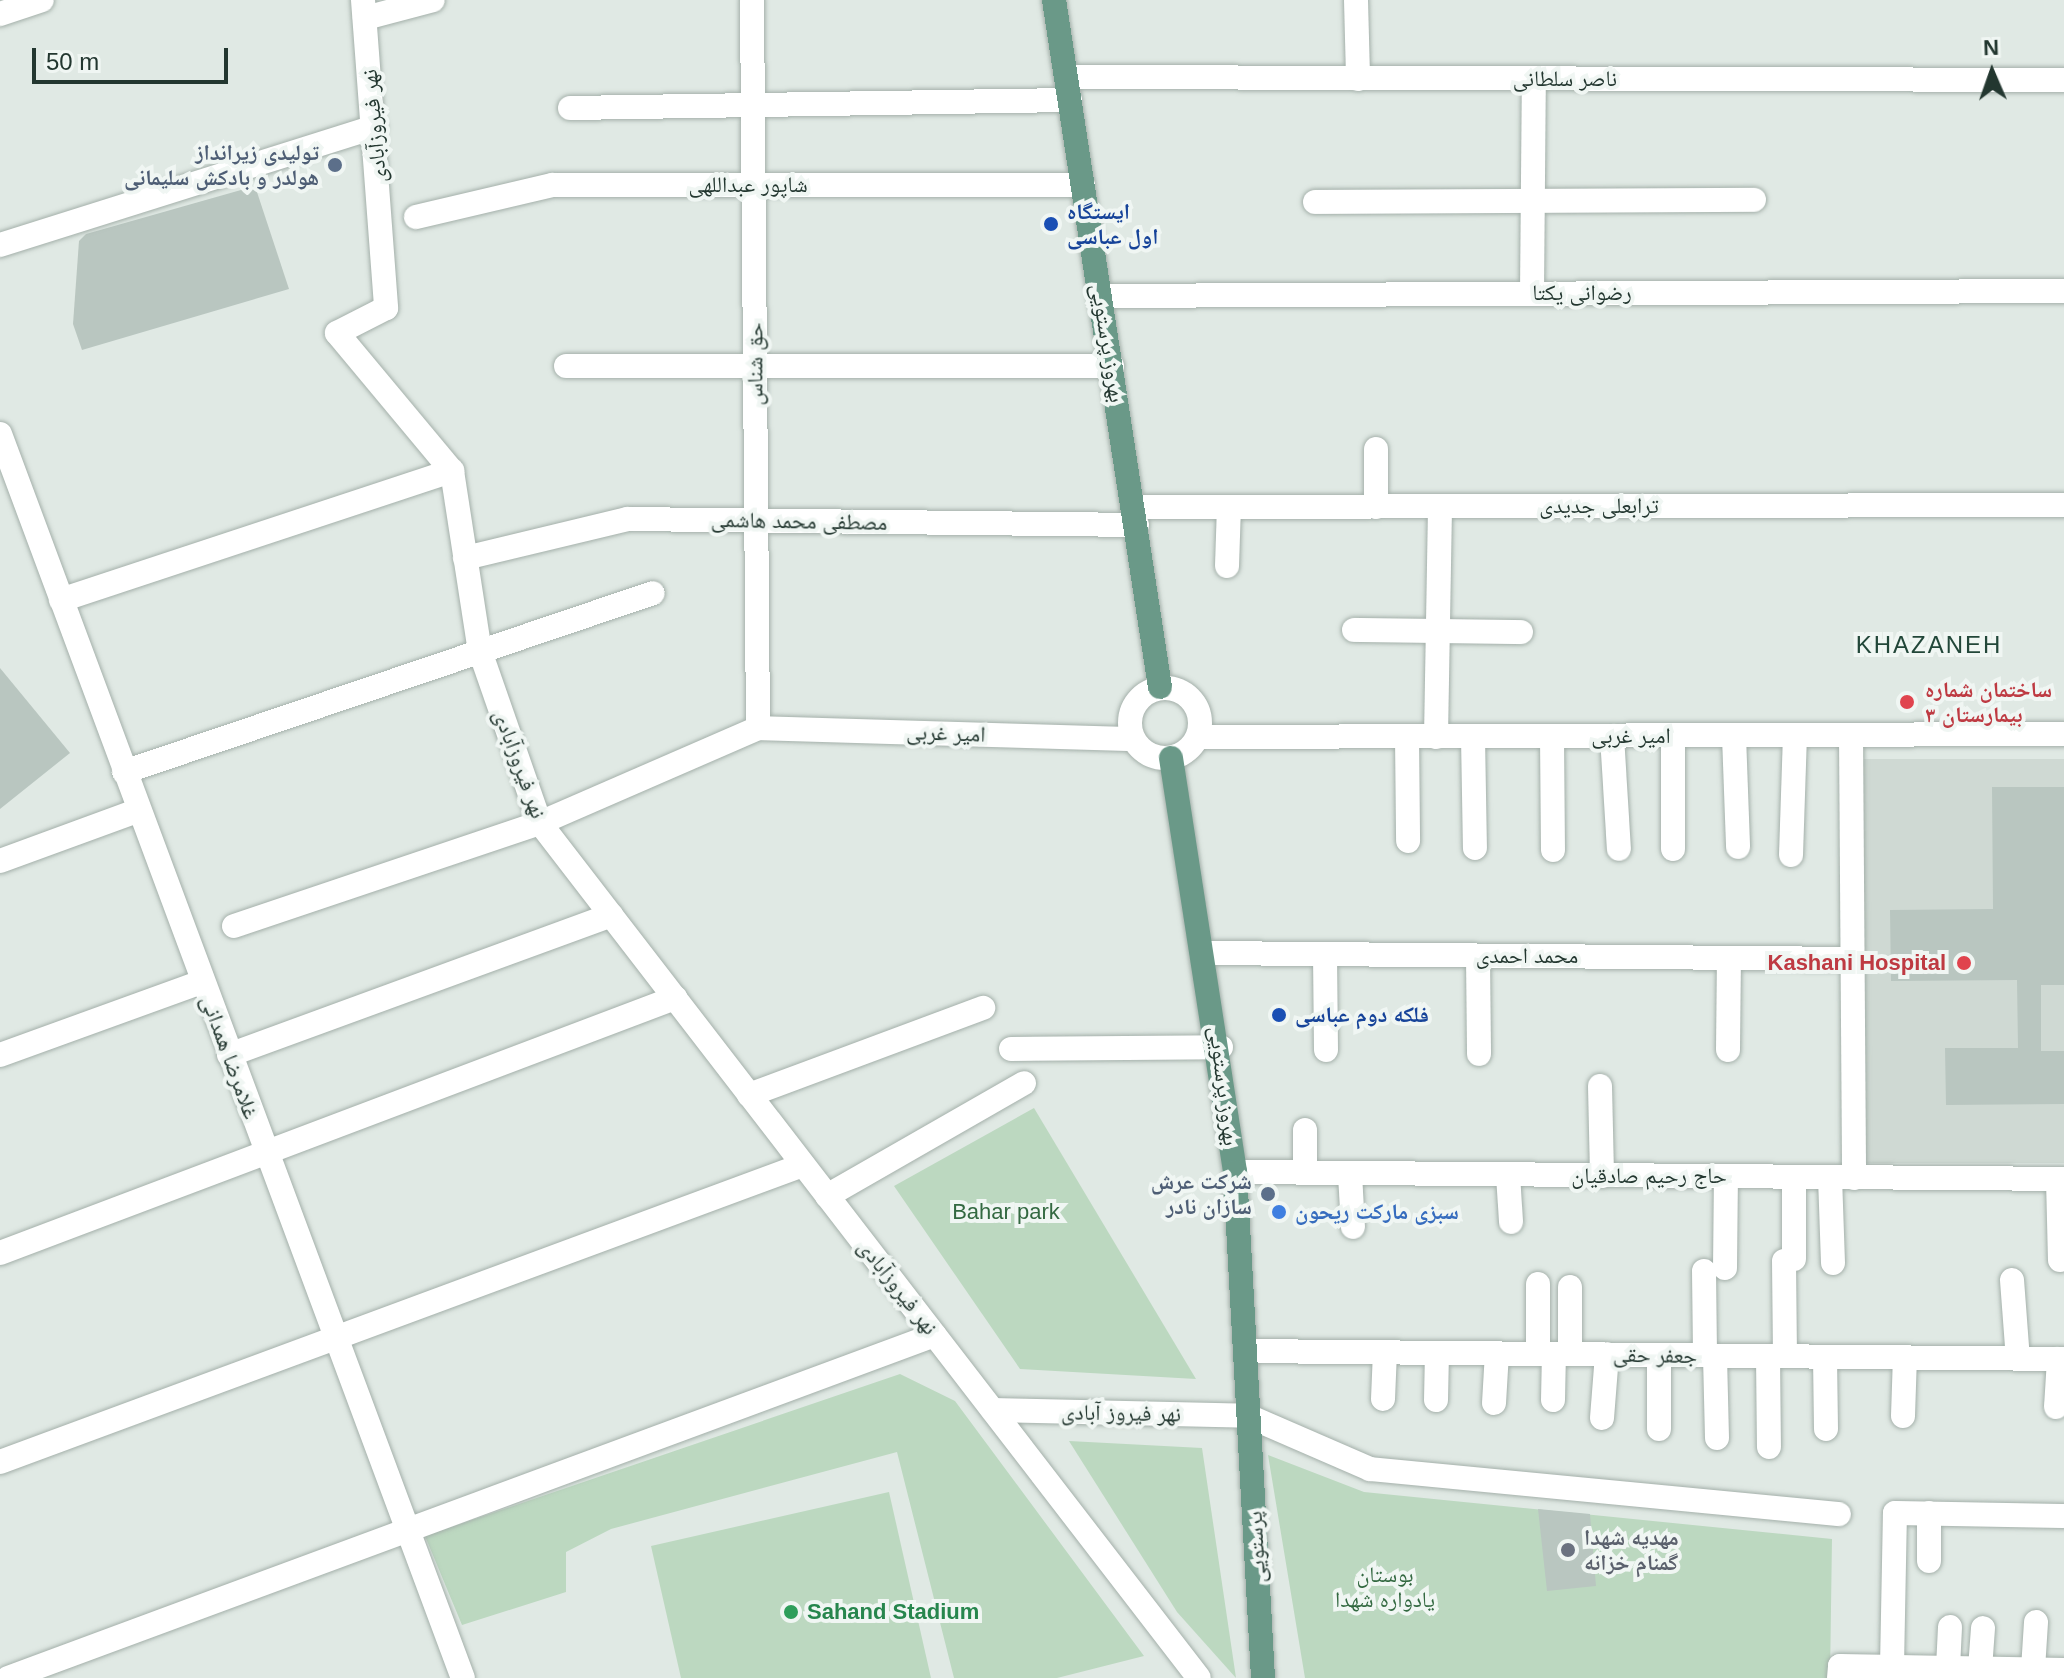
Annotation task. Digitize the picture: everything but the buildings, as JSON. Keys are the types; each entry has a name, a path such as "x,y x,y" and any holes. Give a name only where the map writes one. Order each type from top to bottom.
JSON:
{"main road":[{"name":"بهروز پرستویی","path":"1054,0 1160,687"},
{"name":"بهروز پرستویی","path":"1171,758 1221,1047 1235,1172 1248,1416"},
{"name":"پرستویی","path":"1248,1416 1263,1678"}],"street":[{"path":"0,14 42,0"},
{"path":"364,9 433,0"},
{"name":"حق شناس","path":"752,0 758,728"},
{"path":"1356,0 1358,79"},
{"name":"نهر فیروزآبادی","path":"364,9 386,308 337,333 452,471 480,651 540,823 1199,1678"},
{"name":"ناصر سلطانی","path":"570,108 753,107 1068,88 1358,79 2064,80"},
{"path":"1532,293 1534,79"},
{"path":"0,245 375,127"},
{"name":"شاپور عبداللهی","path":"416,217 552,185 1083,185"},
{"path":"1315,202 1754,200"},
{"name":"رضوانی یکتا","path":"1101,296 2064,291"},
{"path":"566,366 755,363 1112,366"},
{"name":"غلامرضا همدانی","path":"0,434 333,1338 463,1678"},
{"path":"1376,449 1376,507"},
{"path":"61,600 452,471"},
{"name":"ترابعلی جدیدی","path":"1136,516 1229,507 2064,505"},
{"path":"1227,566 1229,507"},
{"path":"1436,737 1440,507"},
{"name":"مصطفی محمد هاشمی","path":"465,558 627,519 1136,516"},
{"path":"124,772 653,593"},
{"path":"1354,630 1521,632"},
{"path":"1160,687 1194,700 1199,737 1171,758 1142,750 1133,739 1133,706 1160,687"},
{"path":"234,926 540,823 758,728"},
{"name":"امیر غربی","path":"758,728 1133,739"},
{"name":"امیر غربی","path":"1199,737 2064,734"},
{"path":"1791,855 1795,735"},
{"path":"1851,735 1849,959 1854,1178"},
{"path":"1612,736 1619,849"},
{"path":"1673,736 1673,849"},
{"path":"1734,736 1738,847"},
{"path":"1407,737 1408,841"},
{"path":"1473,737 1475,848"},
{"path":"1552,737 1553,850"},
{"path":"0,861 139,810"},
{"path":"229,1055 611,915"},
{"name":"محمد احمدی","path":"1206,953 1849,959"},
{"path":"1325,954 1326,1050"},
{"path":"1478,956 1479,1054"},
{"path":"1728,1050 1729,958"},
{"path":"0,1055 202,982"},
{"path":"0,1253 675,998"},
{"path":"749,1095 983,1008"},
{"path":"1011,1049 1221,1047"},
{"path":"827,1196 1024,1083"},
{"path":"1600,1086 1602,1176"},
{"path":"1305,1130 1305,1173"},
{"path":"0,1462 803,1165"},
{"name":"حاج رحیم صادقیان","path":"1235,1172 2061,1179"},
{"path":"1350,1174 1353,1227"},
{"path":"1508,1175 1511,1222"},
{"path":"1717,1438 1710,1355 1715,1270 1726,1177"},
{"path":"1769,1447 1789,1260 1794,1177"},
{"path":"1830,1177 1833,1263"},
{"path":"2060,1260 2061,1179"},
{"path":"2012,1280 2018,1359"},
{"path":"1538,1284 1554,1354"},
{"path":"1553,1400 1554,1354 1570,1287"},
{"path":"8,1678 935,1335"},
{"name":"جعفر حقی","path":"1246,1351 2061,1359"},
{"path":"1383,1399 1385,1352"},
{"path":"1436,1400 1437,1353"},
{"path":"1494,1403 1497,1353"},
{"path":"1602,1418 1607,1354"},
{"path":"1659,1355 1659,1429"},
{"path":"1825,1357 1826,1429"},
{"path":"1903,1416 1905,1357"},
{"path":"2056,1407 2061,1359"},
{"name":"نهر فیروز آبادی","path":"993,1410 1248,1416"},
{"path":"1248,1416 1370,1469 1839,1514"},
{"path":"1892,1667 1895,1513 2064,1516"},
{"path":"1929,1513 1929,1561"},
{"path":"2033,1669 2036,1622"},
{"path":"1948,1668 1950,1627"},
{"path":"1980,1669 1983,1628"},
{"path":"1840,1672 1892,1667 2064,1670"}],"shaded area":[{"name":"Kashani Hospital","path":"1861,759 2064,759 2064,1163 1861,1163"}],"green space":[{"name":"Bahar park","path":"1034,1108 1196,1379 1020,1369 894,1186"},
{"path":"900,1374 955,1401 1144,1656 1057,1678 954,1678 897,1452 611,1529 566,1552 566,1592 462,1625 425,1536"},
{"path":"1069,1441 1202,1448 1236,1678 1177,1612"},
{"name":"بوستان یادواره شهدا","path":"1268,1455 1364,1492 1832,1539 1830,1678 1305,1678"},
{"name":"Sahand Stadium","path":"889,1492 931,1678 681,1678 651,1546"}],"place":[{"name":"تولیدی زیرانداز هولدر و بادکش سلیمانی","path":"335,165"},
{"name":"ایستگاه اول عباسی","path":"1051,224"},
{"name":"ساختمان شماره ۳ بیمارستان","path":"1907,702"},
{"name":"Kashani Hospital","path":"1964,963"},
{"name":"فلکه دوم عباسی","path":"1279,1015"},
{"name":"شرکت عرش سازان نادر","path":"1268,1194"},
{"name":"سبزی مارکت ریحون","path":"1279,1212"},
{"name":"مهدیه شهدا گمنام خزانه","path":"1568,1550"},
{"name":"Sahand Stadium","path":"791,1612"}],"district":[{"name":"KHAZANEH","path":"1929,645"}]}
